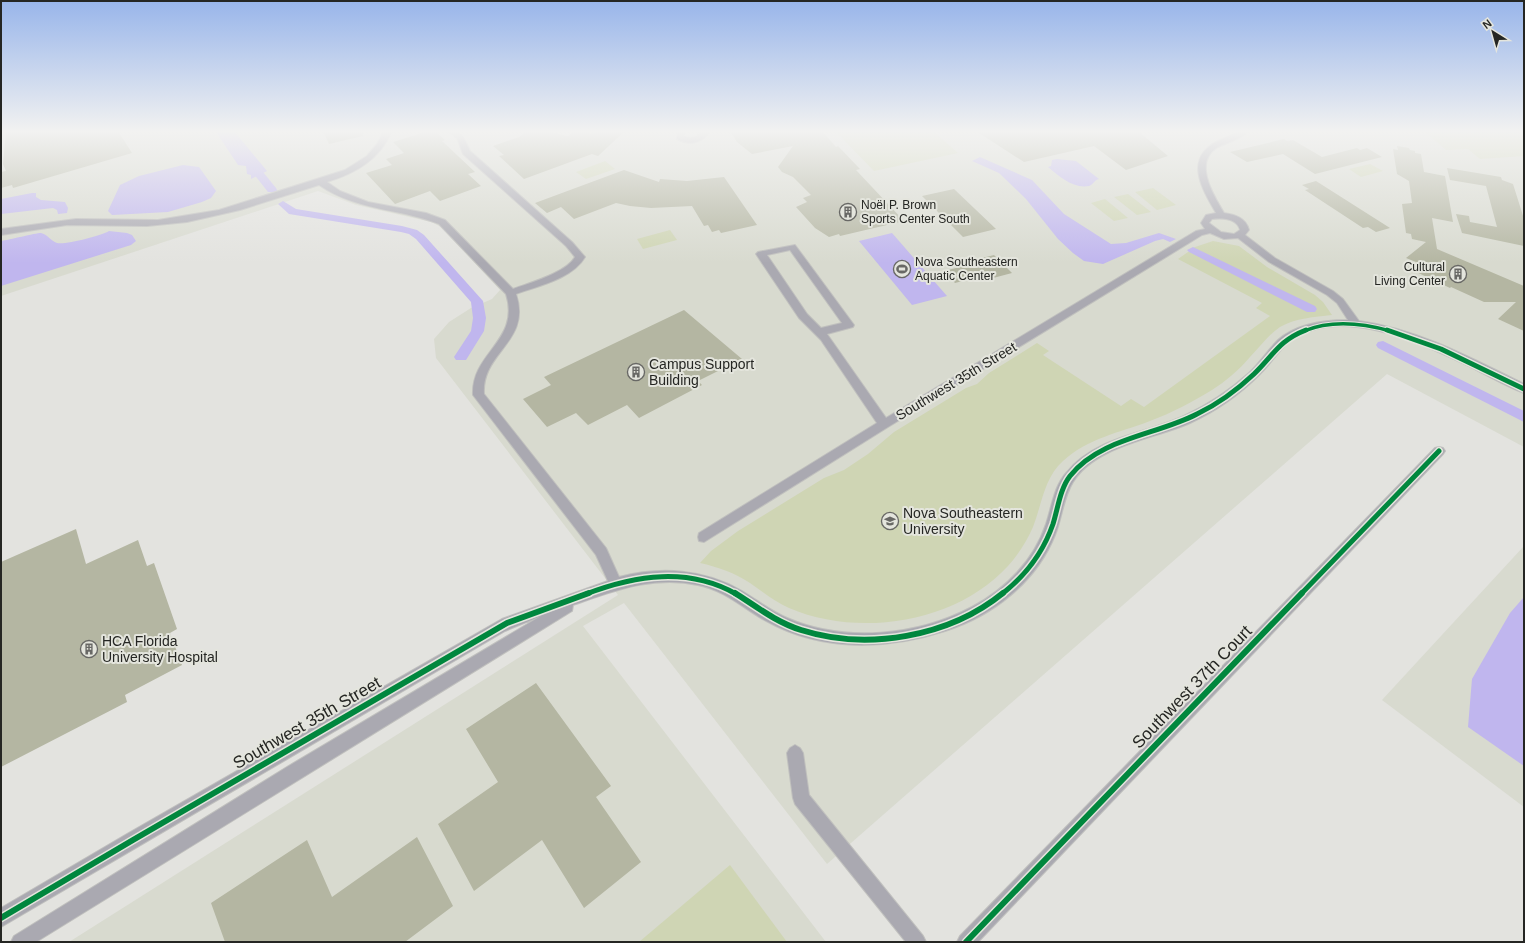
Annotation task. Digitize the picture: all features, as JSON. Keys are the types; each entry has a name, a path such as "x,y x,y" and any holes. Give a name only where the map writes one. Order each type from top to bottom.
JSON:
{"street":[{"path":"1,232 77,222 149,223 205,216 243,207 340,175"},
{"path":"492,175 569,244 580,257 577,263 567,271 511,293"},
{"path":"1202,175 1204,183 1220,215"},
{"path":"321,182 337,193 366,204 426,216 442,222 511,293 515,308 513,325 510,332 478,380 479,395 601,552 616,584"},
{"path":"1240,235 1246,230 1243,224 1233,218 1220,215 1209,217 1206,220 1205,223 1211,230 1222,235 1240,235 1272,260 1330,293 1340,301 1356,324"},
{"path":"1,223 34,222 56,224"},
{"name":"Southwest 35th Street","path":"704,537 884,424 1199,233 1211,230"},
{"path":"819,332 849,325 792,246 761,254 803,316 819,332 884,424"},
{"name":"Southwest 35th Street","path":"1,918 509,622 616,584 640,578 678,576 708,581 729,590 778,621 806,632 835,637 867,639 896,637 926,632 978,611 999,598 1032,564 1044,546 1052,526 1061,490 1073,472 1087,460 1107,449 1168,428 1219,402 1257,371 1279,345 1288,337 1302,330 1322,325 1356,324 1384,328 1418,339 1524,389"},
{"name":"Southwest 37th Court","path":"966,942 1439,450"},
{"name":"Southwest 35th Street","path":"20,942 300,768 593,592"},
{"path":"795,753 801,798 917,942"}],"shaded area":[{"name":"Nova Southeastern University","path":"1,175 1524,175 1524,447 1387,374 827,864 624,603 583,626 826,942 69,942 618,595 436,358 434,339 449,322 471,308 492,299 500,290 441,227 431,222 356,205 318,191 1,296"},
{"path":"205,175 216,191 211,198 202,202 168,212 112,215 108,211 120,185 139,176"},
{"path":"251,175 259,175 251,179"},
{"path":"1001,175 1021,175 1032,180 1064,214 1111,244 1126,243 1159,233 1176,239 1170,242 1163,239 1155,241 1103,264 1084,261 1058,239 1026,199"},
{"path":"1058,175 1094,175 1099,179 1089,186 1077,186"},
{"path":"36,193 36,197 41,200 65,202 68,208 67,213 58,214 57,210 53,208 1,214 1,199"},
{"path":"109,231 127,233 132,235 136,241 131,245 1,286 1,241 41,233 57,243 67,243 83,240"},
{"name":"Nova Southeastern Aquatic Center","path":"892,233 947,296 912,305 859,241"},
{"path":"1524,546 1524,807 1382,700"},
{"path":"1524,597 1524,766 1468,727 1472,679 1510,613"}],"green space":[{"path":"580,175 598,175 586,179"},
{"path":"1358,175 1368,175 1361,177"},
{"path":"1153,188 1176,205 1157,210 1135,192"},
{"path":"1128,194 1151,212 1137,215 1114,197"},
{"path":"1105,199 1128,218 1114,221 1091,203"},
{"path":"670,230 677,240 643,249 637,239"},
{"path":"1213,241 1239,246 1267,267 1315,295 1323,302 1332,315 1299,320 1280,327 1268,337 1237,371 1212,390 1166,414 1093,441 1073,453 1063,461 1052,475 1044,492 1033,527 1022,548 1008,566 987,585 962,601 934,612 905,620 875,623 845,622 816,617 784,606 738,576 720,568 700,563 711,551 738,531 824,478 844,470 868,454 894,432 966,388 977,384 989,373 1037,343 1049,351 1043,355 1121,406 1131,399 1144,407 1270,316 1256,308 1262,303 1178,259 1195,247"},
{"path":"730,865 787,942 639,942"}],"building":[{"path":"1,175 57,175 13,188 12,185 1,188"},
{"path":"368,175 469,175 481,186 440,201 430,191 395,204"},
{"path":"520,175 535,175 524,179"},
{"path":"610,175 639,175 659,182 660,179 687,181 724,177 757,225 721,233 719,230 712,232 708,225 704,226 692,206 651,208 616,203 574,219 561,207 547,213 535,203"},
{"name":"Noël P. Brown Sports Center South","path":"789,175 861,175 904,221 840,236 839,234 829,237 815,228 796,207 807,202 803,198 811,195 793,177"},
{"path":"1399,175 1445,176 1453,222 1432,218 1437,249 1524,286 1524,331 1498,319 1516,302 1484,302 1408,268 1416,262 1406,258 1426,242 1412,239 1411,234 1406,233 1402,204 1412,203 1409,181"},
{"path":"1449,175 1489,175 1501,177 1502,180 1513,184 1524,219 1524,246 1462,233 1456,214 1469,216 1470,222 1497,227 1486,186 1450,180"},
{"path":"1316,181 1390,228 1376,232 1368,227 1363,228 1305,190 1309,189 1302,185"},
{"path":"954,189 996,229 963,237 922,196"},
{"path":"994,255 1012,273 978,282 974,278 955,283 944,271 960,267 958,264"},
{"name":"Campus Support Building","path":"684,310 742,359 698,381 702,385 639,418 627,405 588,425 576,413 547,427 523,399 551,385 544,377"},
{"name":"HCA Florida University Hospital","path":"76,529 86,564 138,540 147,566 154,563 177,629 170,633 182,665 125,695 127,702 1,767 1,562"},
{"path":"536,683 611,786 596,797 641,862 584,908 542,840 474,891 438,824 498,782 466,729"},
{"path":"417,837 453,906 405,942 225,942 211,903 307,840 332,897"}],"waterway":[{"path":"260,175 272,190"},
{"path":"283,204 293,212 402,229 413,232 420,237 477,301 480,318 479,325 471,343 461,357"},
{"path":"1193,250 1311,309"},
{"path":"1383,345 1524,417"}],"cycle path":[{"path":"1,918 507,623 616,584 633,579 664,576 697,579 718,585 728,590 767,615 781,622 801,630 842,638 863,639 905,636 946,625 963,618 980,610 1011,588 1036,559 1052,526 1063,488 1070,476 1081,465 1094,455 1109,448 1188,419 1223,399 1247,381 1276,349 1291,336 1317,325 1346,323 1377,327 1409,336 1441,349 1524,389"},
{"path":"966,942 1439,451"}],"place":[{"name":"Noël P. Brown Sports Center South","path":"848,212"},
{"name":"Nova Southeastern Aquatic Center","path":"902,269"},
{"name":"Cultural Living Center","path":"1458,274"},
{"name":"Campus Support Building","path":"636,372"},
{"name":"Nova Southeastern University","path":"890,521"},
{"name":"HCA Florida University Hospital","path":"89,649"}]}
